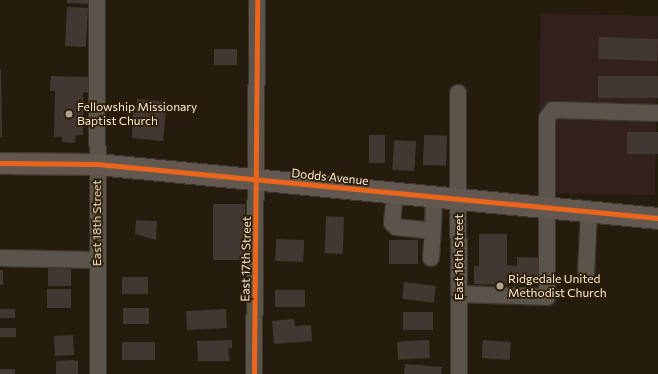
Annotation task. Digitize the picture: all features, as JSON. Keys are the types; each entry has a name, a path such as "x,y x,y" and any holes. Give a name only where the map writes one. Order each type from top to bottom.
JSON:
{"main road":[{"name":"Dodds Avenue","path":"0,163 97,164 395,194 658,218"}],"street":[{"name":"East 18th Street","path":"97,0 98,374"},
{"name":"East 17th Street","path":"254,374 257,180 257,0"},
{"name":"East 16th Street","path":"458,93 459,374"},
{"path":"459,294 547,297 547,118 554,110 658,113"},
{"path":"395,194 392,223 396,227 427,230 433,227"},
{"path":"431,258 434,197"},
{"path":"586,274 589,211"},
{"path":"0,258 97,260"}],"shaded area":[{"path":"541,14 658,16 655,195 538,193"}],"building":[{"path":"67,0 88,0 88,4 67,3"},
{"path":"67,7 88,8 86,47 65,46"},
{"path":"599,37 658,39 657,61 598,59"},
{"path":"214,49 237,49 237,65 214,65"},
{"path":"1,69 2,137 0,137"},
{"name":"Fellowship Missionary Baptist Church","path":"51,76 90,77 90,93 83,92 83,135 76,135 75,143 62,142 62,137 54,137 55,91 50,91"},
{"path":"598,76 658,76 658,98 598,98"},
{"path":"137,99 167,102 163,141 132,138 133,112 136,113"},
{"path":"627,132 658,132 658,154 627,154"},
{"path":"369,135 385,135 385,163 369,163"},
{"path":"424,135 447,136 446,166 423,165"},
{"path":"394,140 416,141 414,171 392,170"},
{"path":"213,204 245,204 245,260 213,260"},
{"path":"326,216 344,217 343,254 325,253"},
{"path":"136,220 157,221 156,240 135,234"},
{"path":"479,234 507,234 507,265 517,266 517,257 541,258 541,283 517,282 517,278 507,278 507,285 474,284 474,266 479,266"},
{"path":"276,239 304,240 303,262 275,261"},
{"path":"389,240 418,240 418,264 389,264"},
{"path":"48,267 71,267 71,286 48,286"},
{"path":"0,270 3,270 3,285 0,285"},
{"path":"122,277 148,277 148,294 122,294"},
{"path":"404,282 436,286 434,303 402,299"},
{"path":"47,289 71,289 71,308 47,308"},
{"path":"275,290 305,290 305,307 275,307"},
{"path":"123,308 149,308 149,324 123,324"},
{"path":"0,309 15,309 15,318 0,318"},
{"path":"226,309 227,328 187,330 186,311"},
{"path":"403,312 433,312 433,330 403,330"},
{"path":"294,319 295,326 311,325 312,341 274,344 272,321"},
{"path":"0,328 16,328 16,337 0,337"},
{"path":"73,335 74,355 55,356 54,336"},
{"path":"232,340 232,348 228,348 230,361 198,361 197,341"},
{"path":"429,340 430,358 398,360 397,342"},
{"path":"483,340 511,342 510,360 482,358"},
{"path":"122,342 155,342 155,360 122,360"},
{"path":"56,361 78,361 78,374 56,374"},
{"path":"405,364 442,367 441,374 404,374"},
{"path":"0,369 15,369 15,374 0,374"}],"cycle path":[{"path":"254,374 257,0"},
{"path":"0,163 97,164 658,218"}],"place":[{"name":"Fellowship Missionary Baptist Church","path":"69,114"},
{"name":"Ridgedale United Methodist Church","path":"500,286"}]}
